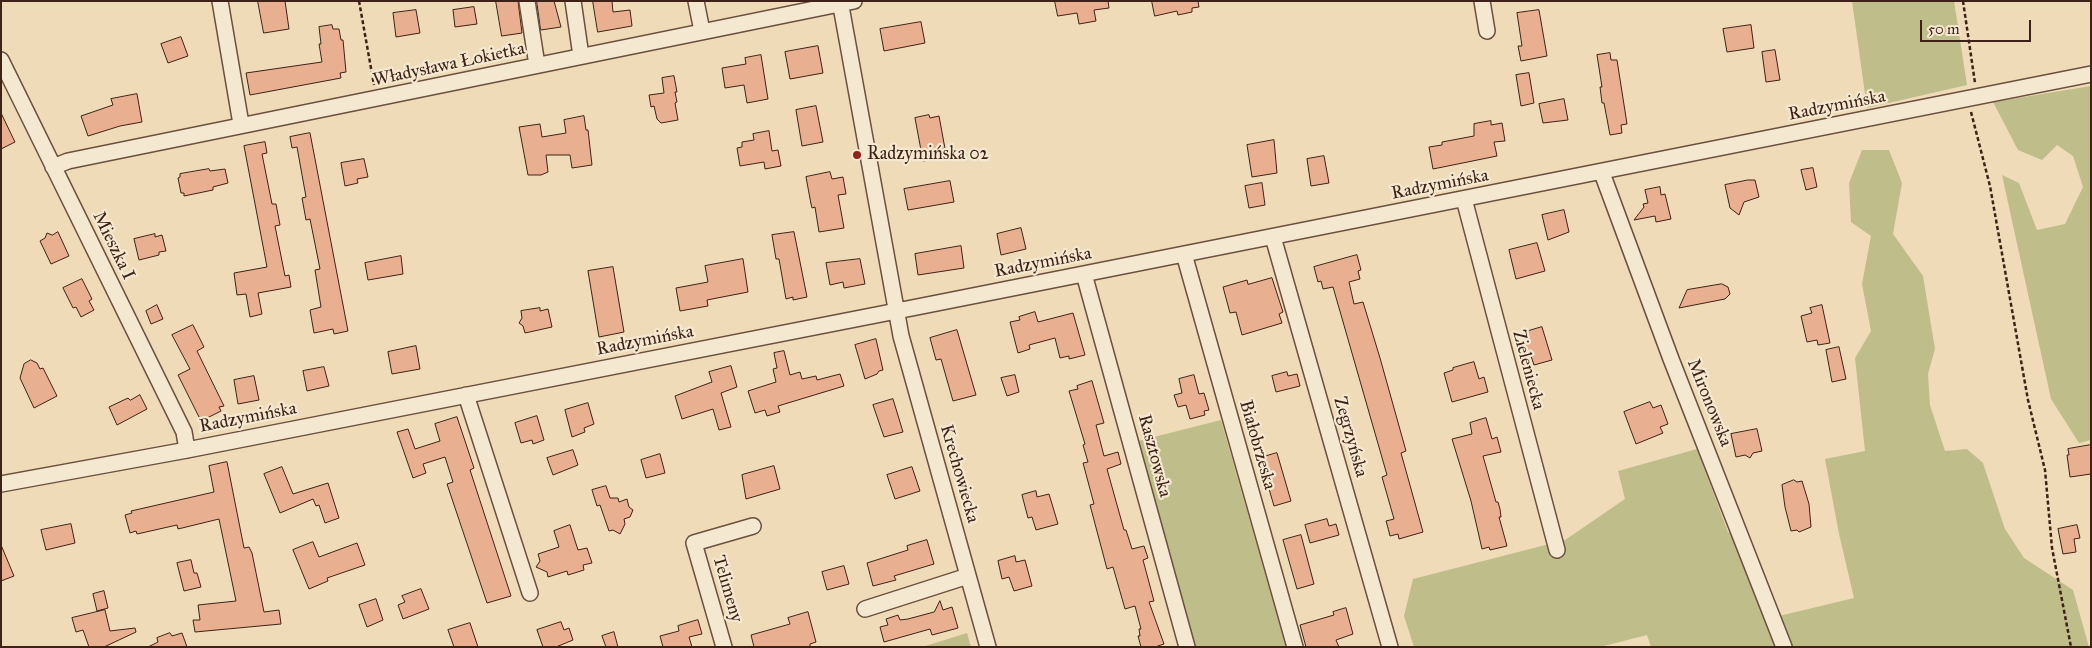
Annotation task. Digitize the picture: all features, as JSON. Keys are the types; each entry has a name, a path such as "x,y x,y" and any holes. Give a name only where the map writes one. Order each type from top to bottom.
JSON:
{"street":[{"path":"220,1 241,124"},
{"path":"527,1 537,65"},
{"path":"573,1 581,56"},
{"path":"696,1 702,31"},
{"path":"1482,1 1487,31"},
{"name":"Władysława Łokietka","path":"53,167 68,161 241,124 377,99 845,2"},
{"name":"Krechowiecka","path":"845,2 901,336 988,647"},
{"name":"Mieszka I","path":"1,60 184,432 187,450"},
{"name":"Radzymińska","path":"1,484 187,450 1602,173 2091,74"},
{"name":"Mironowska","path":"1602,173 1671,359 1784,647"},
{"name":"Zieleniecka","path":"1464,199 1557,550"},
{"name":"Zegrzyńska","path":"1273,237 1390,647"},
{"name":"Białobrzeska","path":"1184,254 1295,647"},
{"name":"Rasztowska","path":"1084,274 1187,647"},
{"path":"466,395 530,593"},
{"name":"Telimeny","path":"724,647 694,543 753,526"},
{"path":"865,609 968,576"}],"path":[{"path":"359,1 377,99"},
{"path":"1963,1 1973,98 2028,400 2045,470 2052,548 2070,647"}],"shaded area":[{"path":"1852,1 1954,1 1967,85 1867,108"},
{"path":"2091,86 2091,440 2079,443 2051,399 2002,175 2019,183 2037,230 2065,224 2083,187 2073,156 2057,145 2042,160 2018,150 1993,102"},
{"path":"1862,150 1889,150 1902,183 1893,234 1923,276 1935,349 1928,374 1930,405 1945,451 1967,449 1983,463 2005,529 2024,558 2073,590 2089,647 1791,647 1779,616 1854,598 1839,534 1825,459 1865,451 1855,358 1871,331 1862,284 1871,236 1851,222 1849,183"},
{"path":"1221,420 1286,647 1193,647 1138,441"},
{"path":"1697,449 1728,532 1750,546 1789,647 1651,647 1647,635 1600,647 1414,647 1404,616 1413,579 1565,540 1625,499 1618,471"},
{"path":"967,633 971,647 922,647"}],"building":[{"path":"258,1 285,1 289,29 264,33"},
{"path":"496,1 518,1 522,33 502,36"},
{"path":"537,1 554,1 561,27 541,30"},
{"path":"593,1 612,1 613,12 630,10 632,26 598,32"},
{"path":"1055,1 1108,1 1109,8 1094,10 1096,21 1079,24 1077,13 1058,16"},
{"path":"1152,1 1198,1 1199,7 1192,8 1192,12 1178,15 1177,11 1155,16"},
{"path":"474,7 477,24 455,27 453,10"},
{"path":"416,10 420,33 396,37 393,13"},
{"path":"1539,10 1547,56 1521,61 1518,46 1522,46 1517,13"},
{"path":"921,22 925,43 884,51 880,29"},
{"path":"332,25 333,29 339,29 341,40 343,40 346,72 340,73 341,78 250,95 246,73 322,62 319,27"},
{"path":"1751,25 1754,48 1727,52 1723,29"},
{"path":"181,37 188,56 168,63 161,44"},
{"path":"818,46 823,73 790,79 785,52"},
{"path":"1775,50 1780,80 1766,82 1762,52"},
{"path":"1610,53 1611,60 1617,60 1627,124 1621,125 1622,133 1610,135 1604,103 1602,103 1600,87 1602,87 1597,55"},
{"path":"761,55 768,99 747,103 744,85 725,88 722,68 746,64 745,58"},
{"path":"1529,73 1534,103 1521,106 1516,75"},
{"path":"674,76 677,92 675,92 677,102 675,103 678,120 661,123 657,119 654,106 651,107 649,95 664,93 662,78"},
{"path":"137,94 142,122 120,126 88,136 81,116 113,105 111,99"},
{"path":"1564,99 1568,120 1543,123 1539,104"},
{"path":"816,106 823,142 802,146 796,110"},
{"path":"1,113 15,142 1,149"},
{"path":"929,115 930,118 939,116 946,154 936,156 937,159 923,161 915,118"},
{"path":"584,116 586,130 588,130 592,165 572,168 570,155 546,155 548,172 541,175 528,175 519,127 540,124 542,137 566,133 564,120"},
{"path":"1491,121 1491,125 1502,123 1505,141 1494,142 1497,156 1433,169 1429,147 1442,145 1442,142 1474,136 1474,124"},
{"path":"769,131 772,151 778,150 781,166 765,169 764,162 740,166 737,148 742,147 742,142 754,140 753,134"},
{"path":"310,133 348,331 334,334 333,329 314,333 310,310 321,307 315,270 320,269 310,219 306,220 302,198 306,197 297,147 292,148 290,137"},
{"path":"1274,140 1277,173 1252,177 1247,145"},
{"path":"265,142 267,153 262,154 272,204 276,204 280,225 275,226 285,276 289,275 291,287 258,293 262,314 250,317 246,294 237,295 234,273 267,267 244,146"},
{"path":"1324,156 1329,183 1311,186 1307,159"},
{"path":"364,159 368,177 357,179 358,183 345,186 341,163"},
{"path":"1813,168 1817,187 1806,190 1801,170"},
{"path":"209,169 210,171 225,169 228,183 213,187 213,190 184,196 184,193 181,193 178,178 180,174"},
{"path":"830,172 832,179 843,177 846,194 838,195 844,228 819,232 815,207 812,208 806,177"},
{"path":"1755,180 1759,197 1744,202 1739,215 1730,208 1725,185"},
{"path":"950,181 954,202 908,210 904,189"},
{"path":"1262,183 1265,205 1249,208 1245,186"},
{"path":"1660,187 1661,195 1665,194 1671,219 1656,222 1655,216 1634,220 1644,207 1643,204 1648,203 1645,190"},
{"path":"1564,210 1569,232 1548,240 1542,215"},
{"path":"1021,228 1026,249 1001,255 997,234"},
{"path":"58,232 69,256 51,264 40,241 45,238 47,233 52,235"},
{"path":"794,232 807,297 793,300 793,297 786,299 779,259 776,259 772,235"},
{"path":"155,234 155,237 162,235 166,251 159,252 159,255 139,260 134,239"},
{"path":"1537,243 1545,271 1516,279 1509,250"},
{"path":"961,246 964,268 918,275 915,254"},
{"path":"1357,255 1361,270 1358,271 1360,279 1349,282 1354,304 1363,302 1380,358 1406,451 1401,453 1423,532 1399,539 1398,534 1390,536 1386,521 1394,519 1382,477 1387,475 1333,287 1323,289 1321,281 1318,282 1314,267"},
{"path":"401,256 403,274 368,280 365,263"},
{"path":"743,259 748,292 707,300 708,306 680,311 676,288 708,282 705,266"},
{"path":"860,259 865,284 844,288 843,282 830,285 826,263"},
{"path":"613,267 624,332 599,337 588,271"},
{"path":"1272,278 1283,312 1279,314 1282,323 1242,335 1236,312 1230,313 1223,287 1247,280 1248,284"},
{"path":"82,279 92,299 89,301 94,310 81,317 76,307 73,308 63,288"},
{"path":"1722,284 1728,287 1730,294 1725,299 1679,308 1687,290"},
{"path":"157,305 163,319 151,324 146,311"},
{"path":"1822,305 1830,343 1818,345 1817,340 1807,342 1801,316 1812,313 1810,308"},
{"path":"540,308 540,311 548,309 552,327 525,333 523,326 519,323 522,318 521,311"},
{"path":"1035,312 1038,322 1073,313 1085,355 1069,359 1069,356 1060,358 1055,338 1029,345 1030,349 1018,353 1010,322 1020,320 1019,317"},
{"path":"193,325 204,347 197,351 224,406 219,407 221,411 201,421 178,375 190,369 172,335"},
{"path":"1542,327 1552,360 1534,365 1531,356 1528,357 1522,333"},
{"path":"957,330 976,395 953,401 941,359 936,360 930,338"},
{"path":"876,339 883,370 865,379 855,345"},
{"path":"416,346 420,369 392,374 388,352"},
{"path":"1839,347 1846,379 1832,382 1826,350"},
{"path":"784,351 790,375 800,372 802,379 816,376 817,380 840,374 844,386 778,406 780,412 767,416 765,410 755,413 748,391 776,382 773,369 777,368 774,353"},
{"path":"31,360 37,363 40,369 43,368 57,396 34,408 20,378 24,364"},
{"path":"1474,362 1479,379 1484,377 1488,392 1452,402 1444,373 1453,370 1453,368"},
{"path":"731,366 737,387 721,393 731,427 719,430 713,409 682,419 675,396 712,382 709,372"},
{"path":"324,367 329,386 307,391 303,371"},
{"path":"1287,372 1288,376 1297,374 1300,386 1276,392 1272,376"},
{"path":"1015,375 1019,392 1007,396 1001,378"},
{"path":"1194,375 1199,394 1204,393 1209,410 1204,411 1205,415 1190,419 1186,405 1178,407 1174,395 1182,393 1179,379"},
{"path":"254,376 259,400 238,404 234,380"},
{"path":"1092,381 1104,423 1096,425 1104,456 1118,452 1121,464 1107,469 1124,530 1126,530 1132,549 1144,546 1148,558 1143,560 1154,601 1149,602 1164,644 1155,647 1141,647 1138,636 1140,636 1139,629 1141,629 1135,606 1125,609 1113,567 1107,569 1090,505 1094,504 1083,463 1088,462 1083,445 1085,444 1069,391 1078,389 1077,386"},
{"path":"140,395 147,409 117,425 109,407 128,398 130,400"},
{"path":"893,399 903,432 884,437 873,405"},
{"path":"1650,402 1653,408 1661,405 1668,424 1660,427 1663,433 1636,444 1624,412"},
{"path":"588,403 594,424 584,428 585,432 572,437 565,410"},
{"path":"537,416 544,440 533,444 532,440 521,443 515,423"},
{"path":"457,417 474,468 470,470 511,596 487,603 447,484 453,482 445,457 423,464 426,473 413,478 397,432 408,429 415,449 440,441 435,424"},
{"path":"1486,418 1492,439 1497,437 1501,452 1483,456 1496,502 1498,502 1500,509 1501,517 1499,517 1507,546 1490,550 1489,547 1482,549 1471,501 1452,439 1472,434 1470,423"},
{"path":"1757,429 1762,451 1753,453 1750,458 1745,455 1736,457 1731,434"},
{"path":"2091,445 2091,474 2070,477 2068,449"},
{"path":"573,450 578,465 553,475 547,458"},
{"path":"1277,453 1291,501 1274,506 1260,458"},
{"path":"660,454 665,473 646,478 641,460"},
{"path":"227,462 244,548 249,547 252,553 264,612 279,610 281,624 195,632 193,620 200,620 198,605 236,601 219,519 178,529 177,525 137,534 136,531 130,533 125,515 132,513 131,511 214,492 209,466"},
{"path":"774,466 780,489 746,499 742,475"},
{"path":"282,467 293,494 328,483 339,518 325,523 319,505 316,506 313,499 280,513 264,474"},
{"path":"912,467 920,491 895,499 887,475"},
{"path":"1794,480 1797,482 1802,481 1809,504 1811,527 1799,532 1797,530 1791,531 1782,485"},
{"path":"606,486 610,498 618,498 619,502 627,499 629,507 633,510 630,517 624,519 625,524 620,534 613,530 609,531 600,505 597,506 592,490"},
{"path":"1036,491 1037,497 1049,494 1058,524 1036,530 1032,517 1028,518 1022,495"},
{"path":"1327,519 1329,526 1336,524 1339,535 1310,543 1305,525"},
{"path":"71,524 75,543 46,550 41,530"},
{"path":"570,525 578,550 587,548 592,563 583,565 584,570 568,575 567,571 548,577 547,572 536,567 540,561 538,554 559,547 554,531"},
{"path":"2077,525 2080,538 2074,539 2076,552 2063,554 2058,529"},
{"path":"1301,535 1314,584 1297,589 1283,540"},
{"path":"927,540 934,564 894,576 896,580 873,586 867,563 908,550 907,546"},
{"path":"313,542 319,557 357,543 365,565 327,578 328,581 309,589 293,550"},
{"path":"1,545 14,576 1,581"},
{"path":"1015,556 1016,562 1025,560 1032,586 1014,591 1009,577 1002,579 998,561"},
{"path":"191,560 194,573 197,573 201,587 184,591 177,563"},
{"path":"844,566 849,584 827,590 822,572"},
{"path":"421,589 429,609 403,619 398,605 405,602 402,596"},
{"path":"104,591 108,608 97,611 93,594"},
{"path":"376,599 383,620 367,627 359,605"},
{"path":"940,601 943,610 952,607 958,628 932,635 930,629 884,642 880,627 888,625 886,619 898,615 900,620 908,619 934,612"},
{"path":"1346,608 1353,634 1336,640 1339,647 1306,647 1300,625 1334,615 1333,612"},
{"path":"105,610 110,631 135,628 136,632 104,647 89,647 83,630 76,632 72,618"},
{"path":"808,612 816,642 810,644 810,647 754,647 751,635 790,624 788,618"},
{"path":"698,620 702,634 689,637 692,647 663,647 660,636 679,631 678,626"},
{"path":"561,622 564,630 569,628 573,640 556,647 543,647 537,630"},
{"path":"470,623 478,647 454,647 448,630"},
{"path":"614,632 618,647 606,647 602,636"},
{"path":"170,633 172,636 182,633 187,647 148,647 158,642 157,638"}],"place":[{"name":"Radzymińska 02","path":"857,155"}]}
